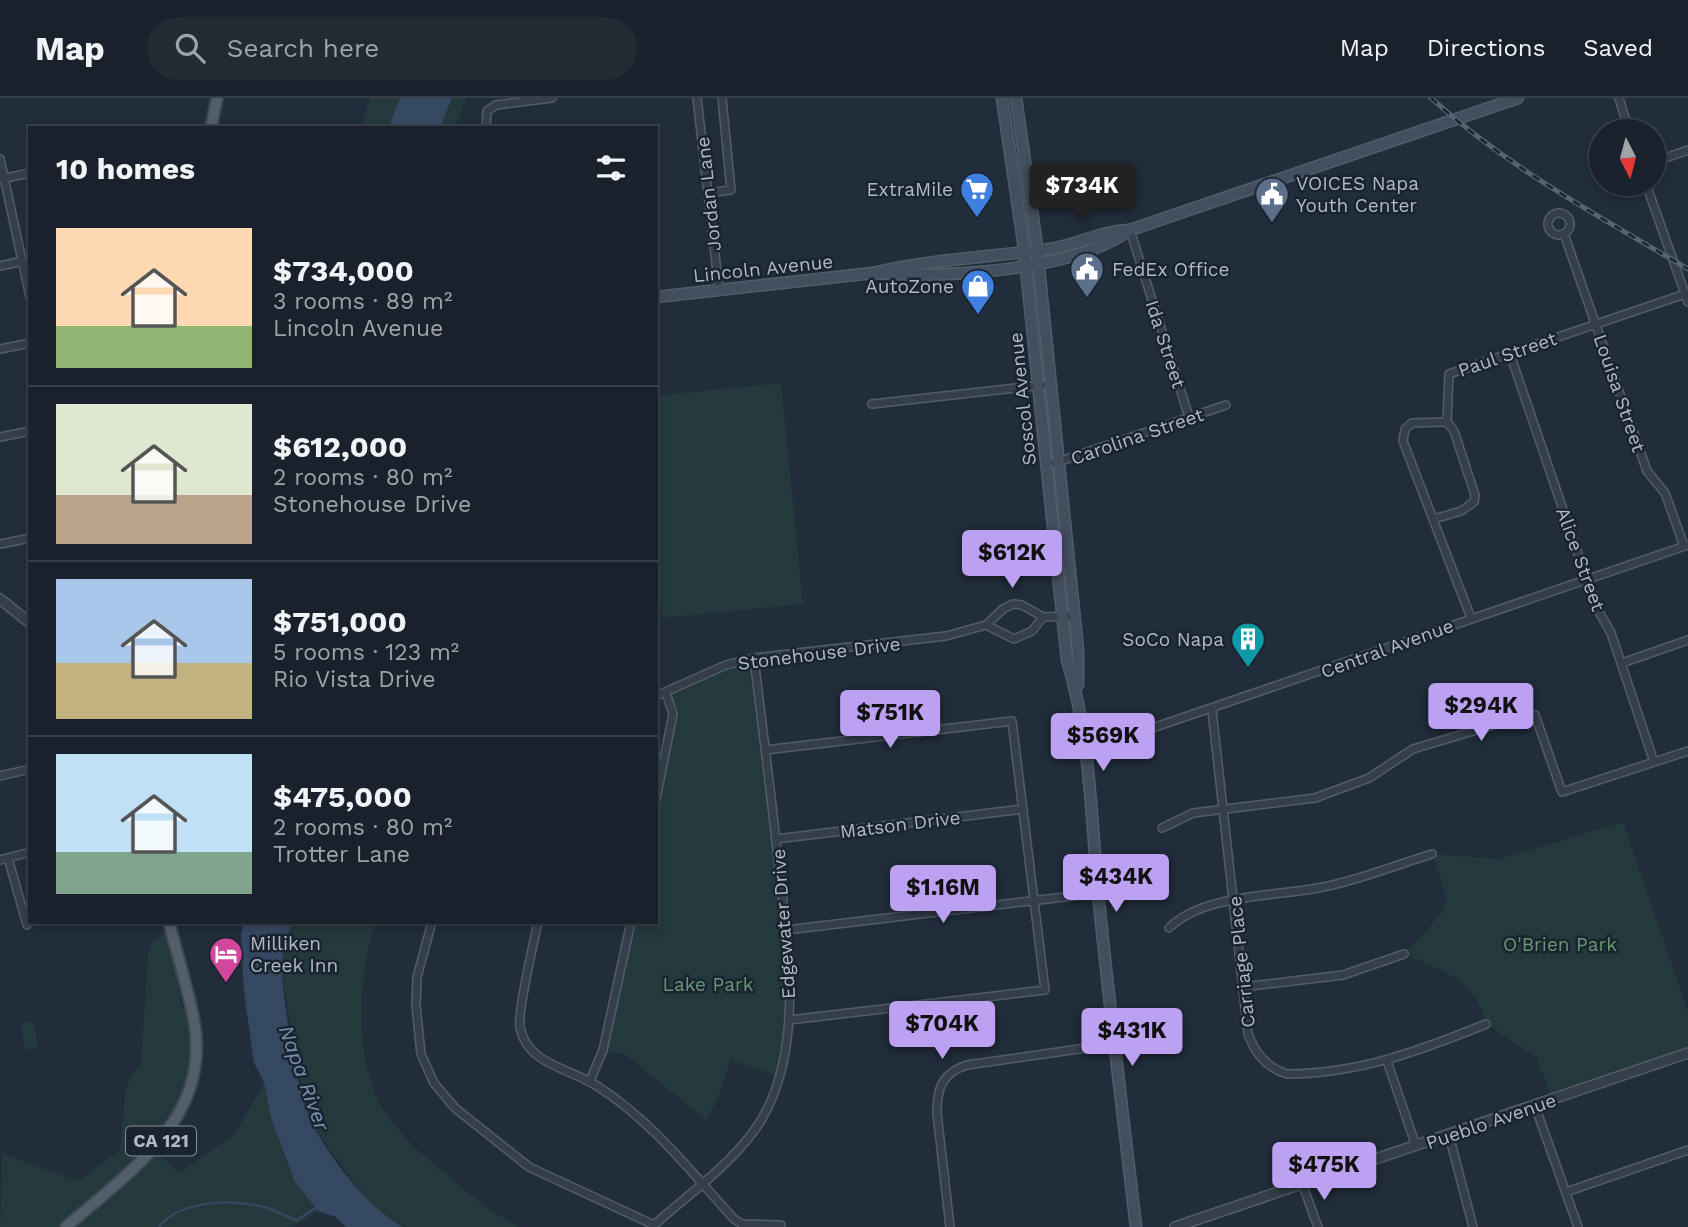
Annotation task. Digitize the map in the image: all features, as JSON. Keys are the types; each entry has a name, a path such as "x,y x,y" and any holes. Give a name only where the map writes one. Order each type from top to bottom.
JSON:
{"main road":[{"path":"211,126 217,98"},
{"name":"Soscol Avenue","path":"1002,98 1024,252 1067,660 1078,696"},
{"name":"Soscol Avenue","path":"1016,98 1037,250 1074,615 1078,696 1136,1227"},
{"name":"Lincoln Avenue","path":"873,274 903,266 1037,250 1065,245 1106,231 1130,230 1518,98"},
{"name":"Lincoln Avenue","path":"658,297 873,274 904,275 1025,267 1112,243 1130,230"},
{"name":"CA 121","path":"66,1227 153,1151 177,1119 192,1087 197,1048 194,1021 170,924"}],"street":[{"path":"486,126 487,111 496,105 552,98"},
{"name":"Jordan Lane","path":"697,98 719,290"},
{"path":"708,193 731,190 722,98"},
{"path":"1619,98 1625,119"},
{"path":"1666,157 1688,149"},
{"path":"0,159 2,179 28,288"},
{"path":"2,179 28,173"},
{"path":"1650,196 1687,298"},
{"name":"Ida Street","path":"1130,230 1189,417"},
{"name":"Louisa Street","path":"1564,234 1647,471 1665,494 1686,546"},
{"path":"0,266 22,261"},
{"name":"Paul Street","path":"1447,422 1449,374 1596,324 1687,298"},
{"path":"0,349 28,342"},
{"name":"Alice Street","path":"1510,354 1587,580 1622,663 1654,762"},
{"path":"872,404 1050,384"},
{"name":"Carolina Street","path":"1047,463 1058,463 1226,405"},
{"path":"1434,519 1461,511 1474,502 1455,433 1447,422 1412,423 1405,429 1403,441 1429,516 1434,519 1471,618"},
{"path":"0,438 28,432"},
{"path":"0,544 28,538"},
{"name":"Central Avenue","path":"1085,751 1212,710 1471,618 1686,546"},
{"path":"0,599 28,621"},
{"name":"Stonehouse Drive","path":"658,695 726,665 754,658 910,642 986,625 1013,604 1022,605 1043,617 1074,615"},
{"path":"986,625 1014,639 1032,631 1043,617"},
{"path":"1622,663 1688,640"},
{"name":"Edgewater Drive","path":"654,1226 743,1146 763,1116 777,1086 789,1020 786,930 754,658"},
{"path":"658,789 673,715 666,692"},
{"name":"Carriage Place","path":"1212,710 1248,1034 1252,1044 1276,1071 1298,1074 1387,1061 1486,1024"},
{"path":"1162,828 1193,814 1223,808 1309,800 1369,778 1413,749 1524,716 1535,715 1562,792 1688,751"},
{"path":"765,750 1012,721 1045,990 789,1020"},
{"path":"0,776 28,769"},
{"name":"Matson Drive","path":"776,839 1023,809"},
{"path":"27,925 4,859 28,853"},
{"path":"1169,928 1180,918 1234,899 1324,887 1432,854"},
{"path":"786,930 1098,893"},
{"path":"431,924 420,963 416,1005 421,1054 434,1083 455,1108 528,1167 654,1226"},
{"path":"538,924 519,1026 527,1045 545,1062 590,1081 630,1107 742,1224 780,1225"},
{"path":"590,1081 603,1050 631,924"},
{"path":"1243,988 1343,975 1404,954"},
{"path":"950,1227 937,1113 937,1095 943,1079 955,1069 967,1065 1114,1044"},
{"name":"Pueblo Avenue","path":"1175,1227 1303,1186 1688,1053"},
{"path":"1387,1061 1416,1146"},
{"path":"1535,1106 1578,1227"},
{"path":"1448,1136 1473,1227"},
{"path":"1566,1192 1688,1150"},
{"path":"1303,1186 1318,1227"}],"green space":[{"path":"370,98 400,98 389,126 362,126"},
{"path":"452,98 467,98 455,126 441,126"},
{"path":"781,383 803,604 662,618 658,580 658,396"},
{"name":"Lake Park","path":"754,658 788,949 789,1020 779,1076 731,1060 718,1099 706,1120 626,1055 603,1050 629,924 658,924 658,785 673,714 666,693 726,665"},
{"name":"O'Brien Park","path":"1623,822 1688,1012 1688,1053 1553,1100 1536,1057 1486,1024 1474,995 1465,986 1444,971 1404,954 1441,914 1447,899 1432,854 1500,859"},
{"path":"291,924 375,924 362,991 363,1043 374,1090 391,1120 414,1147 484,1205 520,1227 403,1227 370,1204 313,1126 300,1081 282,974 284,951"},
{"path":"168,931 182,1006 194,1021 192,1087 153,1151 180,1172 235,1134 264,1082 271,1118 294,1180 318,1211 292,1227 0,1227 2,1154 78,1181 120,1150 126,1086 141,1062 148,954 153,942"},
{"path":"34,1021 38,1048 25,1050 21,1023"}],"water":[{"path":"400,98 452,98 441,126 389,126"},
{"path":"244,924 291,924 283,955 282,975 293,1053 308,1113 322,1141 352,1183 376,1207 403,1227 346,1227 336,1217 318,1211 294,1180 271,1118 264,1082 254,1063 244,992 241,934"}],"waterway":[{"path":"159,1227 180,1211 209,1204 254,1205 297,1220 317,1207"}],"railway":[{"path":"1431,98 1491,147 1523,169 1688,269"}],"place":[{"name":"ExtraMile","path":"977,219"},
{"name":"VOICES Napa Youth Center","path":"1272,224"},
{"name":"FedEx Office","path":"1087,299"},
{"name":"AutoZone","path":"978,316"},
{"name":"SoCo Napa","path":"1248,669"},
{"name":"Milliken Creek Inn","path":"226,984"}],"water label":[{"name":"Napa River","path":"304,1078"}]}
